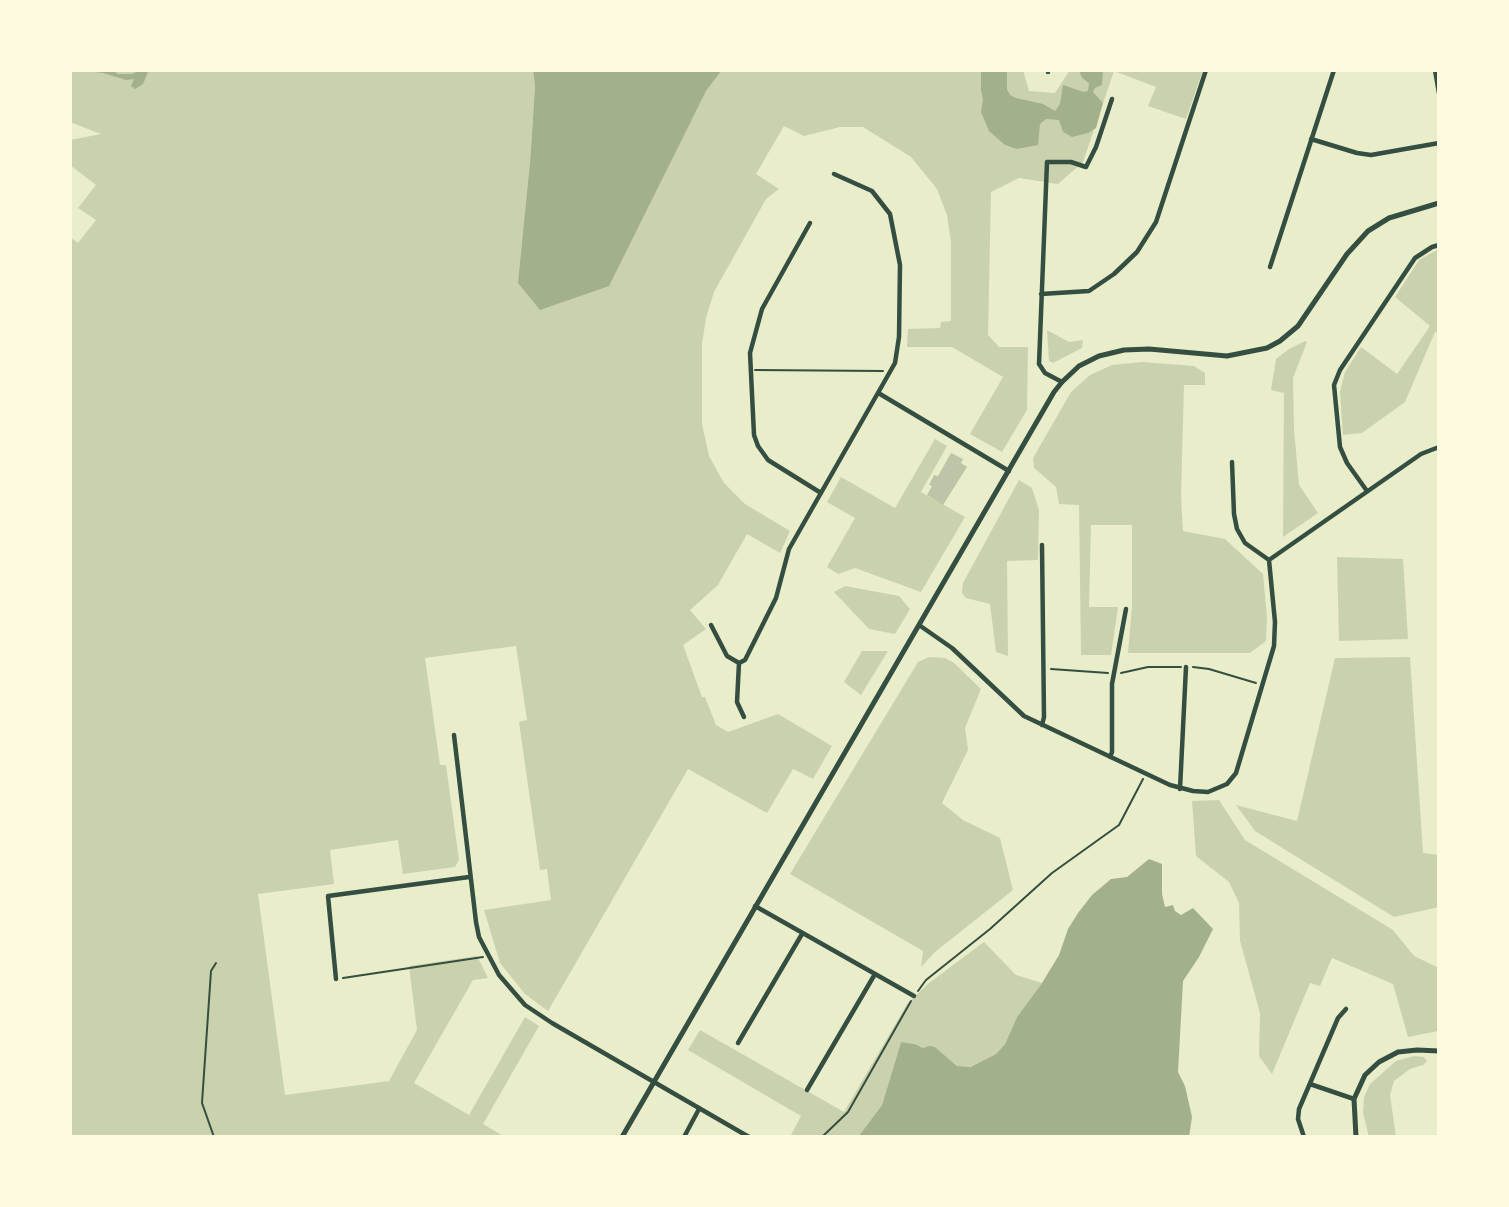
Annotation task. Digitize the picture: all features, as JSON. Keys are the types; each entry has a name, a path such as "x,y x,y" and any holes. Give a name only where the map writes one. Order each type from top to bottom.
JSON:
{"street":[{"path":"1041,294 1089,291 1114,274 1137,252 1156,222 1206,70"},
{"path":"1270,267 1334,70"},
{"path":"1435,70 1439,93"},
{"path":"1062,382 1045,373 1039,364 1047,162 1071,162 1086,167 1096,147 1112,99"},
{"path":"1311,139 1371,155 1439,143"},
{"path":"739,663 745,660 776,598 789,549 880,394 895,363 899,337 900,276 890,214 872,191 834,174"},
{"path":"622,1137 1062,382 1079,366 1099,356 1124,350 1149,349 1227,356 1267,348 1298,326 1347,254 1368,232 1389,218 1439,203"},
{"path":"810,223 762,309 750,353 754,435 758,446 768,460 821,493"},
{"path":"1367,492 1347,463 1340,447 1334,385 1340,370 1415,258 1439,245"},
{"path":"880,394 1009,471"},
{"path":"1269,559 1421,454 1439,447"},
{"path":"1232,463 1237,529 1254,551 1269,559"},
{"path":"1042,545 1042,725"},
{"path":"919,625 952,648 1016,710 1110,758 1180,789 1208,792 1220,789 1231,781 1236,773 1262,685 1275,635 1269,559"},
{"path":"1110,758 1112,684 1126,609"},
{"path":"711,625 727,656 739,663"},
{"path":"739,663 737,702 744,717"},
{"path":"1180,789 1186,667"},
{"path":"454,735 479,937 488,956 513,993 551,1023 748,1137"},
{"path":"336,979 328,896 470,877"},
{"path":"755,906 914,996"},
{"path":"738,1043 802,934"},
{"path":"807,1090 875,974"},
{"path":"1304,1137 1298,1119 1299,1110 1338,1017 1346,1009"},
{"path":"1356,1137 1354,1099 1365,1075 1387,1057 1407,1050 1439,1051"},
{"path":"1310,1084 1354,1099"},
{"path":"684,1137 699,1109"}],"path":[{"path":"751,370 883,370 890,374"},
{"path":"1043,670 1115,673 1148,667 1186,667 1209,669 1262,685"},
{"path":"822,1137 848,1112 914,996 926,980 990,929 1052,873 1119,825 1143,779"},
{"path":"336,979 488,956"},
{"path":"214,1137 202,1103 211,971 216,963"}],"shaded area":[{"path":"70,70 533,70 535,86 530,163 706,91 722,70 1023,70 1029,91 1055,93 1070,70 1203,70 1186,119 1148,106 1156,87 1114,71 1083,162 1058,184 1019,178 991,192 988,335 999,347 1028,347 1027,410 1002,452 970,434 1003,377 952,347 907,347 908,329 940,328 941,322 951,321 951,242 947,215 937,189 911,157 863,127 840,127 804,136 784,126 756,174 779,189 766,199 714,292 706,318 702,344 702,424 709,456 724,483 745,504 790,531 780,553 747,534 718,585 690,610 706,629 683,645 702,697 705,697 716,725 728,732 778,714 832,746 813,779 793,769 767,813 688,769 548,1011 525,994 500,963 484,910 551,900 547,869 540,870 519,722 527,720 516,646 425,658 440,765 446,765 459,860 455,867 403,874 398,840 330,850 334,884 258,894 285,1095 389,1081 417,1030 409,966 477,956 488,978 473,980 414,1083 469,1115 525,1017 539,1026 483,1124 505,1137 70,1137 70,237 78,243 96,220 78,208 96,185 70,165 70,140 101,134 70,122"},
{"path":"76,70 112,70 118,74 132,74 149,70 143,84 135,89 131,86 134,79 126,80 103,73"},
{"path":"533,70 722,70 706,91 609,286 540,310 518,283 530,163 535,86"},
{"path":"981,70 1007,70 1007,89 1010,95 1043,104 1055,111 1060,104 1063,85 1088,91 1089,83 1082,78 1079,70 1103,70 1102,85 1093,92 1103,103 1096,128 1072,137 1063,132 1059,120 1046,119 1040,124 1038,145 1017,149 1005,145 989,131 981,112"},
{"path":"1439,249 1439,333 1435,332 1405,402 1362,433 1343,435 1340,392 1345,372 1361,347 1397,374 1430,326 1395,297 1419,260"},
{"path":"1047,330 1069,342 1083,340 1082,348 1053,363 1049,361"},
{"path":"1307,342 1293,378 1294,429 1299,485 1318,513 1283,537 1284,393 1271,390 1276,359"},
{"path":"1142,362 1194,366 1205,373 1205,385 1184,385 1181,496 1183,531 1225,539 1263,574 1266,641 1250,653 1128,653 1132,607 1132,525 1091,525 1089,607 1118,607 1111,655 1081,655 1079,505 1059,504 1056,487 1034,468 1033,458 1071,392 1090,375 1112,365"},
{"path":"935,439 947,446 921,492 965,517 921,592 855,568 838,574 827,567 855,518 827,502 841,477 895,508"},
{"path":"1019,480 1032,488 1039,510 1038,560 1007,561 1008,656 996,652 990,604 966,598 962,593 963,583"},
{"path":"1337,557 1403,559 1408,639 1339,641"},
{"path":"845,586 899,596 910,609 895,634 869,629 834,592"},
{"path":"862,651 888,651 861,695 844,682"},
{"path":"929,657 945,658 954,663 981,689 965,728 968,750 942,803 963,820 1000,838 1013,890 935,952 921,967 923,951 790,874 918,662"},
{"path":"1410,657 1423,853 1439,855 1439,907 1394,917 1255,831 1236,805 1297,821 1335,658"},
{"path":"1219,800 1245,840 1393,930 1414,956 1439,968 1438,1031 1408,1037 1393,984 1332,958 1320,986 1310,983 1272,1074 1259,1056 1260,1013 1240,941 1239,903 1229,882 1196,856 1192,801"},
{"path":"1149,859 1162,864 1165,907 1173,905 1175,911 1181,915 1193,908 1213,929 1183,981 1178,1072 1185,1086 1192,1117 1189,1137 858,1137 882,1105 901,1042 923,1048 935,1047 957,1066 970,1067 996,1054 1005,1044 1017,1017 1059,955 1068,929 1092,895 1111,879 1127,877"},
{"path":"984,942 1016,975 1042,983 1017,1017 1005,1044 996,1054 969,1067 957,1066 935,1047 923,1048 901,1042 882,1105 858,1137 790,1137 801,1116 688,1050 700,1030 844,1112 907,1004 929,983"},
{"path":"1414,1056 1424,1057 1427,1061 1394,1081 1390,1095 1396,1137 1369,1137 1363,1113 1364,1097 1370,1084 1396,1061"}],"building":[{"path":"951,453 963,459 961,463 967,467 943,505 927,495 934,475 938,476"}]}
